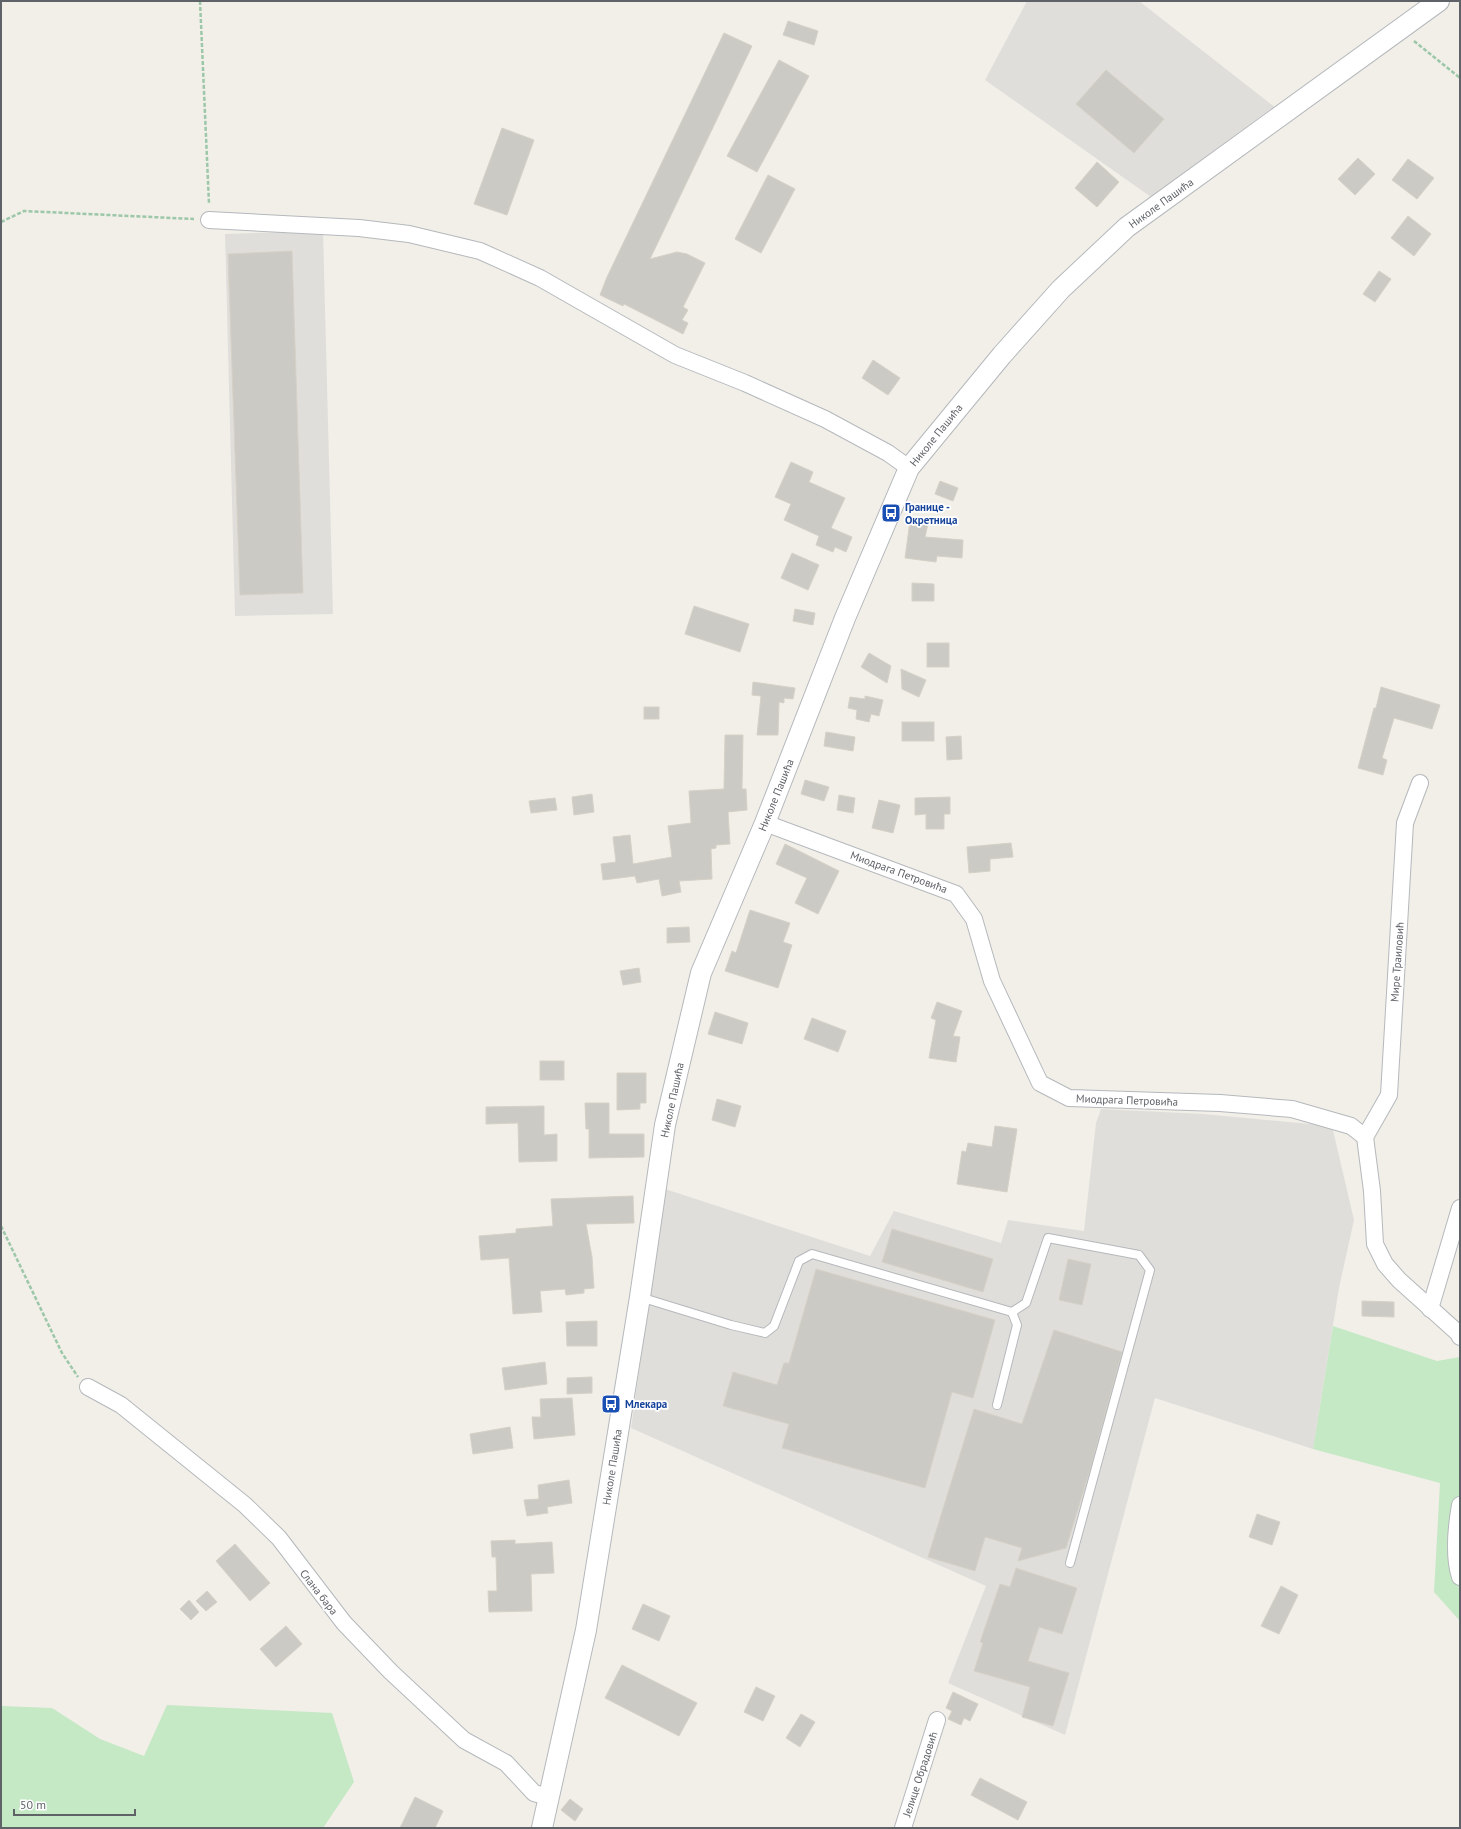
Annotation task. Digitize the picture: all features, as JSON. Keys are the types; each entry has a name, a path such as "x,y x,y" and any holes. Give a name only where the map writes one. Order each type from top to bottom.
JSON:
{"street":[{"name":"Николе Пашића","path":"542,1828 586,1630 640,1297 665,1125 701,974 765,823 845,618 909,468 992,367 1061,289 1127,227 1439,1"},
{"path":"209,220 359,228 409,234 480,251 540,278 675,355 745,383 825,419 888,453 909,468"},
{"name":"Мире Траиловић","path":"1365,1137 1389,1095 1405,822 1420,783"},
{"name":"Миодрага Петровића","path":"765,823 956,894 974,919 992,982 1040,1083 1070,1098 1220,1103 1292,1109 1351,1126 1365,1137"},
{"path":"1365,1137 1372,1191 1375,1244 1385,1264 1399,1280 1460,1337"},
{"path":"1430,1309 1460,1208"},
{"name":"Слана бара","path":"88,1387 121,1405 245,1505 278,1538 344,1623 391,1672 464,1740 506,1763 534,1793 548,1797"},
{"path":"1460,1505 1457,1524 1456,1555 1460,1577"},
{"name":"Јелице Обрадовић","path":"903,1828 937,1720"}],"lane":[{"path":"640,1297 731,1325 765,1333 774,1326 799,1261 812,1254 1012,1312 1026,1303 1048,1238 1139,1255 1150,1270 1070,1563"},
{"path":"997,1405 1017,1325 1012,1312"}],"path":[{"path":"1,222 24,211 209,220 200,1"},
{"path":"1400,29 1460,78"},
{"path":"1,1226 62,1352 75,1374 88,1387"}],"shaded area":[{"path":"1027,1 1139,1 1276,108 1151,197 985,80"},
{"path":"323,231 333,614 235,616 225,234"},
{"path":"1101,1109 1203,1114 1332,1126 1354,1220 1339,1288 1313,1449 1155,1398 1065,1735 948,1683 986,1586 631,1428 665,1189 870,1256 894,1211 1001,1243 1008,1220 1084,1231 1096,1123"}],"green space":[{"path":"1333,1326 1437,1361 1460,1357 1460,1621 1434,1592 1440,1483 1313,1449"},
{"path":"167,1705 332,1713 354,1782 323,1828 1,1828 1,1706 52,1708 100,1739 144,1756"}],"building":[{"path":"788,21 818,31 814,45 783,35"},
{"path":"724,33 752,46 650,259 677,252 687,254 705,263 683,307 688,310 682,320 688,323 683,334 624,304 623,306 600,295 607,277"},
{"path":"779,60 809,76 757,172 727,156"},
{"path":"1106,70 1164,119 1134,153 1076,104"},
{"path":"502,128 534,140 507,215 474,204"},
{"path":"1358,158 1375,174 1355,195 1338,179"},
{"path":"1408,159 1434,178 1417,199 1392,180"},
{"path":"1097,162 1119,182 1097,207 1075,188"},
{"path":"768,175 795,189 761,253 735,239"},
{"path":"1408,216 1431,234 1414,256 1391,238"},
{"path":"292,251 303,593 240,595 228,254"},
{"path":"1379,271 1391,279 1375,302 1363,294"},
{"path":"873,360 900,378 888,395 862,378"},
{"path":"791,462 813,472 809,482 845,498 831,528 852,537 846,552 835,547 833,552 816,545 819,536 784,520 791,504 775,497"},
{"path":"940,481 958,488 953,501 935,494"},
{"path":"910,521 928,524 925,537 963,540 962,558 937,556 936,562 905,558"},
{"path":"792,553 819,565 808,590 781,578"},
{"path":"912,583 934,584 934,601 912,601"},
{"path":"694,606 749,624 740,652 685,634"},
{"path":"795,609 815,613 813,625 793,621"},
{"path":"927,643 949,643 949,667 927,667"},
{"path":"869,653 891,666 887,683 861,667"},
{"path":"901,669 926,680 919,697 902,689"},
{"path":"753,682 795,688 793,699 784,698 784,703 779,702 778,735 757,735 761,696 752,695"},
{"path":"1381,687 1440,705 1432,729 1394,718 1382,758 1387,760 1383,775 1358,768"},
{"path":"865,696 883,700 879,716 871,714 869,722 856,719 857,710 848,708 850,697 865,699"},
{"path":"644,707 659,707 659,719 644,719"},
{"path":"902,722 934,722 934,741 902,741"},
{"path":"826,732 855,737 853,751 824,746"},
{"path":"725,735 743,735 742,789 746,789 747,810 728,812 730,844 716,845 716,848 711,849 712,879 679,881 681,892 662,896 659,879 637,883 635,876 603,880 601,864 616,862 613,837 630,835 633,864 672,857 668,826 691,823 689,791 724,789"},
{"path":"961,736 962,759 947,760 946,737"},
{"path":"805,780 829,787 824,801 801,794"},
{"path":"592,794 594,812 574,815 572,797"},
{"path":"839,795 855,798 853,813 837,810"},
{"path":"950,797 950,814 944,814 944,829 926,829 926,814 915,815 915,798"},
{"path":"555,798 557,810 531,813 529,801"},
{"path":"879,800 900,805 893,833 872,828"},
{"path":"1011,843 1013,857 990,859 990,871 969,873 967,847"},
{"path":"785,844 839,871 818,914 795,903 807,878 776,864"},
{"path":"750,910 790,923 783,942 792,945 778,988 725,971 732,951 736,953"},
{"path":"689,927 690,942 667,943 667,928"},
{"path":"639,968 641,982 623,985 620,971"},
{"path":"937,1002 962,1011 953,1036 960,1037 956,1062 929,1058 936,1020 931,1018"},
{"path":"715,1012 748,1023 742,1044 708,1034"},
{"path":"812,1018 846,1031 838,1052 804,1039"},
{"path":"540,1061 564,1061 564,1080 540,1080"},
{"path":"617,1073 646,1073 646,1103 640,1103 640,1109 617,1110"},
{"path":"717,1099 741,1106 735,1127 712,1120"},
{"path":"585,1103 609,1103 609,1134 644,1134 644,1157 589,1158 589,1129 586,1129"},
{"path":"544,1106 544,1135 557,1134 557,1161 519,1162 518,1123 486,1124 486,1107"},
{"path":"995,1126 1017,1129 1007,1192 957,1184 962,1151 966,1152 968,1143 992,1147"},
{"path":"633,1196 634,1223 586,1224 592,1257 594,1288 584,1289 584,1293 566,1295 565,1289 540,1291 542,1312 513,1314 509,1258 481,1260 479,1236 516,1233 516,1229 553,1226 551,1199"},
{"path":"892,1229 993,1259 983,1292 882,1262"},
{"path":"1068,1259 1091,1264 1082,1305 1059,1300"},
{"path":"816,1269 995,1320 973,1398 952,1392 925,1488 782,1448 789,1424 723,1406 733,1372 777,1385 784,1363 789,1363"},
{"path":"1362,1301 1394,1302 1394,1317 1362,1316"},
{"path":"597,1321 597,1346 567,1346 566,1322"},
{"path":"1054,1330 1122,1352 1090,1470 1066,1548 1018,1561 1022,1548 985,1537 975,1571 928,1557 974,1409 1022,1424"},
{"path":"545,1362 547,1384 505,1390 502,1368"},
{"path":"592,1377 592,1393 567,1394 567,1378"},
{"path":"572,1398 575,1435 534,1439 532,1417 541,1417 540,1399"},
{"path":"510,1427 513,1448 473,1454 470,1434"},
{"path":"569,1480 572,1503 547,1507 548,1513 527,1516 524,1500 539,1499 538,1485"},
{"path":"1257,1514 1280,1522 1272,1545 1249,1537"},
{"path":"515,1540 515,1544 552,1542 554,1573 531,1574 532,1611 489,1612 488,1591 497,1591 496,1557 492,1557 491,1541"},
{"path":"235,1544 270,1583 250,1601 216,1561"},
{"path":"1016,1568 1077,1588 1062,1634 1039,1627 1028,1661 1069,1673 1053,1726 1022,1717 1030,1687 974,1671 983,1643 980,1642 1000,1584 1010,1587"},
{"path":"1281,1586 1298,1595 1279,1634 1261,1626"},
{"path":"207,1591 217,1602 206,1611 196,1601"},
{"path":"189,1600 199,1612 191,1620 180,1609"},
{"path":"643,1604 670,1616 659,1641 632,1629"},
{"path":"286,1626 302,1644 276,1667 260,1649"},
{"path":"622,1665 697,1703 679,1736 605,1698"},
{"path":"756,1687 775,1696 763,1721 744,1712"},
{"path":"953,1692 978,1704 970,1721 964,1718 961,1725 948,1719 952,1711 946,1708"},
{"path":"801,1714 815,1722 800,1747 786,1738"},
{"path":"980,1778 1027,1802 1018,1820 971,1795"},
{"path":"415,1797 443,1811 435,1828 400,1828"},
{"path":"570,1799 583,1809 575,1821 561,1810"}],"place":[{"name":"Границе - Окретница","path":"891,513"},
{"name":"Млекара","path":"611,1404"}]}
